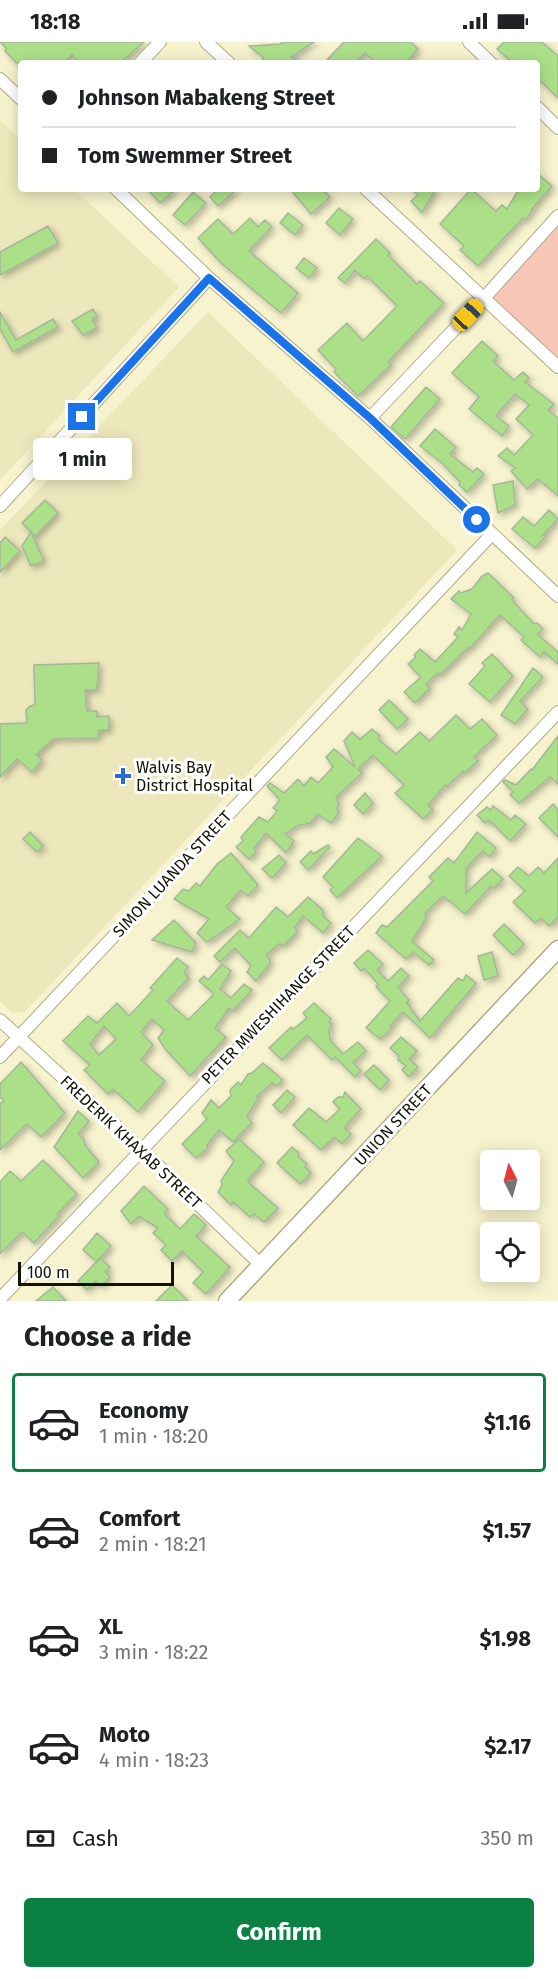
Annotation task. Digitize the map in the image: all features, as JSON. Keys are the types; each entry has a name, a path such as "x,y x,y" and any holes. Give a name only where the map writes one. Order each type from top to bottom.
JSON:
{"main road":[{"name":"UNION STREET","path":"227,1301 558,949"}],"street":[{"path":"143,60 160,42"},
{"path":"206,42 226,60"},
{"path":"469,42 487,60"},
{"path":"0,79 18,96"},
{"path":"540,110 558,128"},
{"path":"119,192 209,278 370,418 558,596"},
{"path":"369,192 558,367"},
{"path":"370,418 558,216"},
{"path":"0,506 209,278"},
{"name":"SIMON LUANDA STREET","path":"0,1057 492,534"},
{"name":"PETER MWESHIHANGE STREET","path":"0,1299 558,712"},
{"name":"FREDERIK KHAXAB STREET","path":"0,1020 141,1149 261,1265"}],"shaded area":[{"path":"0,120 18,137 18,192 77,192 179,287 0,480"},
{"path":"558,224 558,360 492,297"},
{"name":"Walvis Bay District Hospital","path":"208,312 457,550 25,1012 12,1013 0,1001 0,530"}],"building":[{"path":"0,42 144,42 123,60 76,60 72,55 68,60 18,60 17,63 5,51 7,49"},
{"path":"282,42 314,42 291,57 296,60 262,60 264,58 249,46"},
{"path":"344,42 411,42 418,49 409,60 373,60 365,53 358,60 327,60"},
{"path":"504,42 542,42 558,56 558,98 540,81 540,60 510,60 497,49"},
{"path":"540,176 552,186 532,209 526,220 523,218 478,266 460,250 464,246 440,224 468,192 474,192 496,211 502,205 507,209 517,192 540,192"},
{"path":"150,192 173,192 160,203"},
{"path":"193,192 206,203 185,225 173,215"},
{"path":"215,192 234,192 218,206 210,197"},
{"path":"293,192 325,192 330,197 311,214"},
{"path":"414,192 434,192 422,213 411,201 418,195"},
{"path":"339,208 353,219 340,235 326,223"},
{"path":"288,213 303,225 295,235 280,223"},
{"path":"250,218 258,227 265,220 272,227 249,251 298,293 281,313 221,263 198,238 218,219 233,234"},
{"path":"48,226 58,243 0,275 0,252"},
{"path":"376,239 390,253 388,255 417,284 420,281 444,303 388,362 391,365 358,396 334,372 336,369 318,350 347,323 363,341 397,306 367,276 364,279 355,270 345,283 338,278"},
{"path":"304,258 317,268 309,278 296,268"},
{"path":"93,309 97,316 92,319 97,328 83,335 72,321"},
{"path":"0,312 16,340 53,319 58,327 13,352 0,329"},
{"path":"482,341 498,356 493,361 514,380 523,372 529,378 525,382 554,404 548,410 558,418 558,496 538,479 527,489 511,471 515,468 498,456 507,448 514,455 533,435 516,419 529,405 515,394 496,416 509,426 502,436 469,409 479,397 452,373"},
{"path":"426,387 440,399 405,439 391,427"},
{"path":"435,429 456,447 450,454 473,472 477,468 484,474 467,492 442,463 420,446"},
{"path":"513,481 515,505 498,513 493,485"},
{"path":"45,500 58,513 35,536 22,523"},
{"path":"549,510 558,519 543,535 546,536 535,548 512,529 523,517 534,526"},
{"path":"31,532 44,561 31,566 22,546"},
{"path":"5,537 20,551 0,572 0,543"},
{"path":"488,573 514,598 512,600 534,624 537,623 543,629 537,634 558,652 558,664 544,652 540,657 521,640 524,637 500,615 470,648 440,675 438,673 426,684 430,688 415,703 404,692 421,677 408,664 416,657 414,655 420,649 435,662 458,637 454,634 459,627 462,630 471,614 451,599 459,591 461,593 472,589 482,576"},
{"path":"492,654 513,676 490,702 469,684 485,666 482,663"},
{"path":"99,663 97,690 85,690 87,711 97,711 97,717 109,716 109,730 99,730 98,738 53,739 36,755 42,760 32,772 17,759 0,777 0,724 27,723 26,710 35,705 34,665"},
{"path":"533,668 543,677 520,701 528,709 515,724 501,715"},
{"path":"389,700 408,719 397,729 379,710"},
{"path":"456,715 470,729 482,719 497,735 474,757 478,761 446,787 445,785 428,805 433,810 423,819 395,793 404,785 373,755 358,769 362,773 336,797 339,804 336,808 339,813 331,823 318,814 310,824 300,824 285,834 294,841 286,853 266,833 254,848 256,852 249,859 236,847 243,841 241,837 259,817 268,822 277,811 273,808 280,800 267,786 270,783 284,793 298,779 304,786 311,777 318,783 333,767 326,757 334,749 355,767 344,741 352,732 360,739 372,729 380,736 378,739 396,754 420,732 429,741"},
{"path":"558,736 558,784 550,777 519,803 510,795 513,792 503,782 505,780 516,785 532,770"},
{"path":"365,793 373,803 363,814 354,805"},
{"path":"553,804 558,810 558,837 539,818"},
{"path":"493,806 511,820 515,815 526,824 510,841 489,820 485,823 477,815 487,807 491,810"},
{"path":"30,832 43,846 37,852 23,839"},
{"path":"477,832 496,848 490,857 483,851 466,868 466,893 492,869 503,879 494,888 491,886 465,914 443,896 424,914 427,917 412,941 434,960 429,965 413,952 406,959 376,933 382,925 387,927 433,881 429,877 448,858 454,863"},
{"path":"358,838 382,856 337,898 330,890 333,887 323,877"},
{"path":"328,845 330,847 308,870 300,862 311,851 313,854"},
{"path":"231,853 258,885 248,896 241,890 226,907 240,919 207,942 197,933 209,919 174,899 183,889 189,891 196,883 200,886 217,864"},
{"path":"279,855 286,863 272,878 262,869"},
{"path":"558,858 558,917 549,926 541,918 535,923 513,902 525,891 509,876 518,867 529,876 538,867 544,873"},
{"path":"308,897 323,910 323,916 331,923 323,933 303,916 295,927 297,932 283,946 279,944 266,955 271,962 256,981 247,972 251,966 235,948 220,962 214,956 240,930 249,938 276,907 288,917"},
{"path":"174,920 196,943 192,952 152,940"},
{"path":"504,924 524,944 513,955 493,935"},
{"path":"368,950 383,964 377,970 388,981 401,968 409,976 398,987 409,1000 407,1003 420,1021 458,978 463,981 466,975 476,983 430,1038 403,1012 390,1026 392,1028 380,1039 366,1028 390,1001 376,987 378,984 364,968 361,971 354,963"},
{"path":"492,952 498,976 484,980 478,956"},
{"path":"177,958 188,967 184,973 189,978 167,1001 188,1020 214,994 199,981 204,976 208,980 222,964 231,971 220,989 231,998 244,984 252,990 233,1011 229,1008 215,1028 226,1037 190,1076 158,1038 164,1030 152,1019 141,1032 153,1045 141,1060 165,1081 138,1112 113,1089 108,1094 84,1070 90,1065 63,1041 88,1016 97,1023 117,1003 129,1016 153,990 150,988","holes":["104,1026 116,1039 99,1055 90,1044"]},
{"path":"314,1003 331,1019 329,1022 332,1024 329,1030 330,1040 343,1054 358,1042 366,1051 353,1062 361,1071 355,1077 335,1057 332,1060 307,1035 282,1060 269,1048 291,1027 293,1029 307,1018 303,1013"},
{"path":"401,1037 417,1051 409,1059 418,1067 409,1077 402,1070 406,1066 398,1060 399,1056 390,1048"},
{"path":"21,1062 65,1113 41,1137 27,1124 0,1150 0,1104 4,1100 0,1097 0,1084"},
{"path":"263,1063 283,1080 277,1086 272,1083 257,1096 259,1097 247,1116 252,1123 233,1142 219,1130 207,1145 208,1148 196,1158 182,1144 207,1119 202,1113 211,1100 219,1108 231,1096 230,1090 238,1082 241,1085 248,1074"},
{"path":"374,1065 389,1080 380,1090 364,1074"},
{"path":"287,1090 295,1097 281,1113 273,1105"},
{"path":"345,1092 361,1109 344,1128 351,1134 342,1144 334,1137 321,1150 293,1125 309,1108 326,1122 340,1109 333,1102 338,1097 343,1097"},
{"path":"78,1111 89,1121 78,1134 84,1139 85,1145 99,1162 83,1178 54,1147"},
{"path":"239,1139 264,1162 248,1182 278,1208 264,1222 254,1214 250,1217 233,1202 231,1205 218,1192 222,1185 221,1181 234,1161 226,1151"},
{"path":"292,1147 299,1153 298,1156 307,1164 305,1167 311,1173 300,1184 277,1163"},
{"path":"43,1160 77,1194 57,1214 59,1216 34,1243 22,1232 0,1254 0,1182 10,1171 21,1181"},
{"path":"144,1186 168,1209 164,1213 180,1229 194,1214 206,1225 196,1236 230,1267 206,1294 193,1283 203,1272 182,1251 172,1261 161,1250 166,1245 153,1233 158,1228 139,1216 131,1224 121,1211"},
{"path":"97,1233 111,1246 97,1262 83,1250"},
{"path":"100,1258 110,1267 105,1272 110,1277 101,1286 96,1281 87,1290 78,1281"},
{"path":"172,1285 188,1301 156,1301"},
{"path":"53,1287 66,1301 36,1301"}],"place":[{"name":"Walvis Bay District Hospital","path":"123,776"}],"route":[{"path":"82,417 209,278 370,418 477,520"}]}
